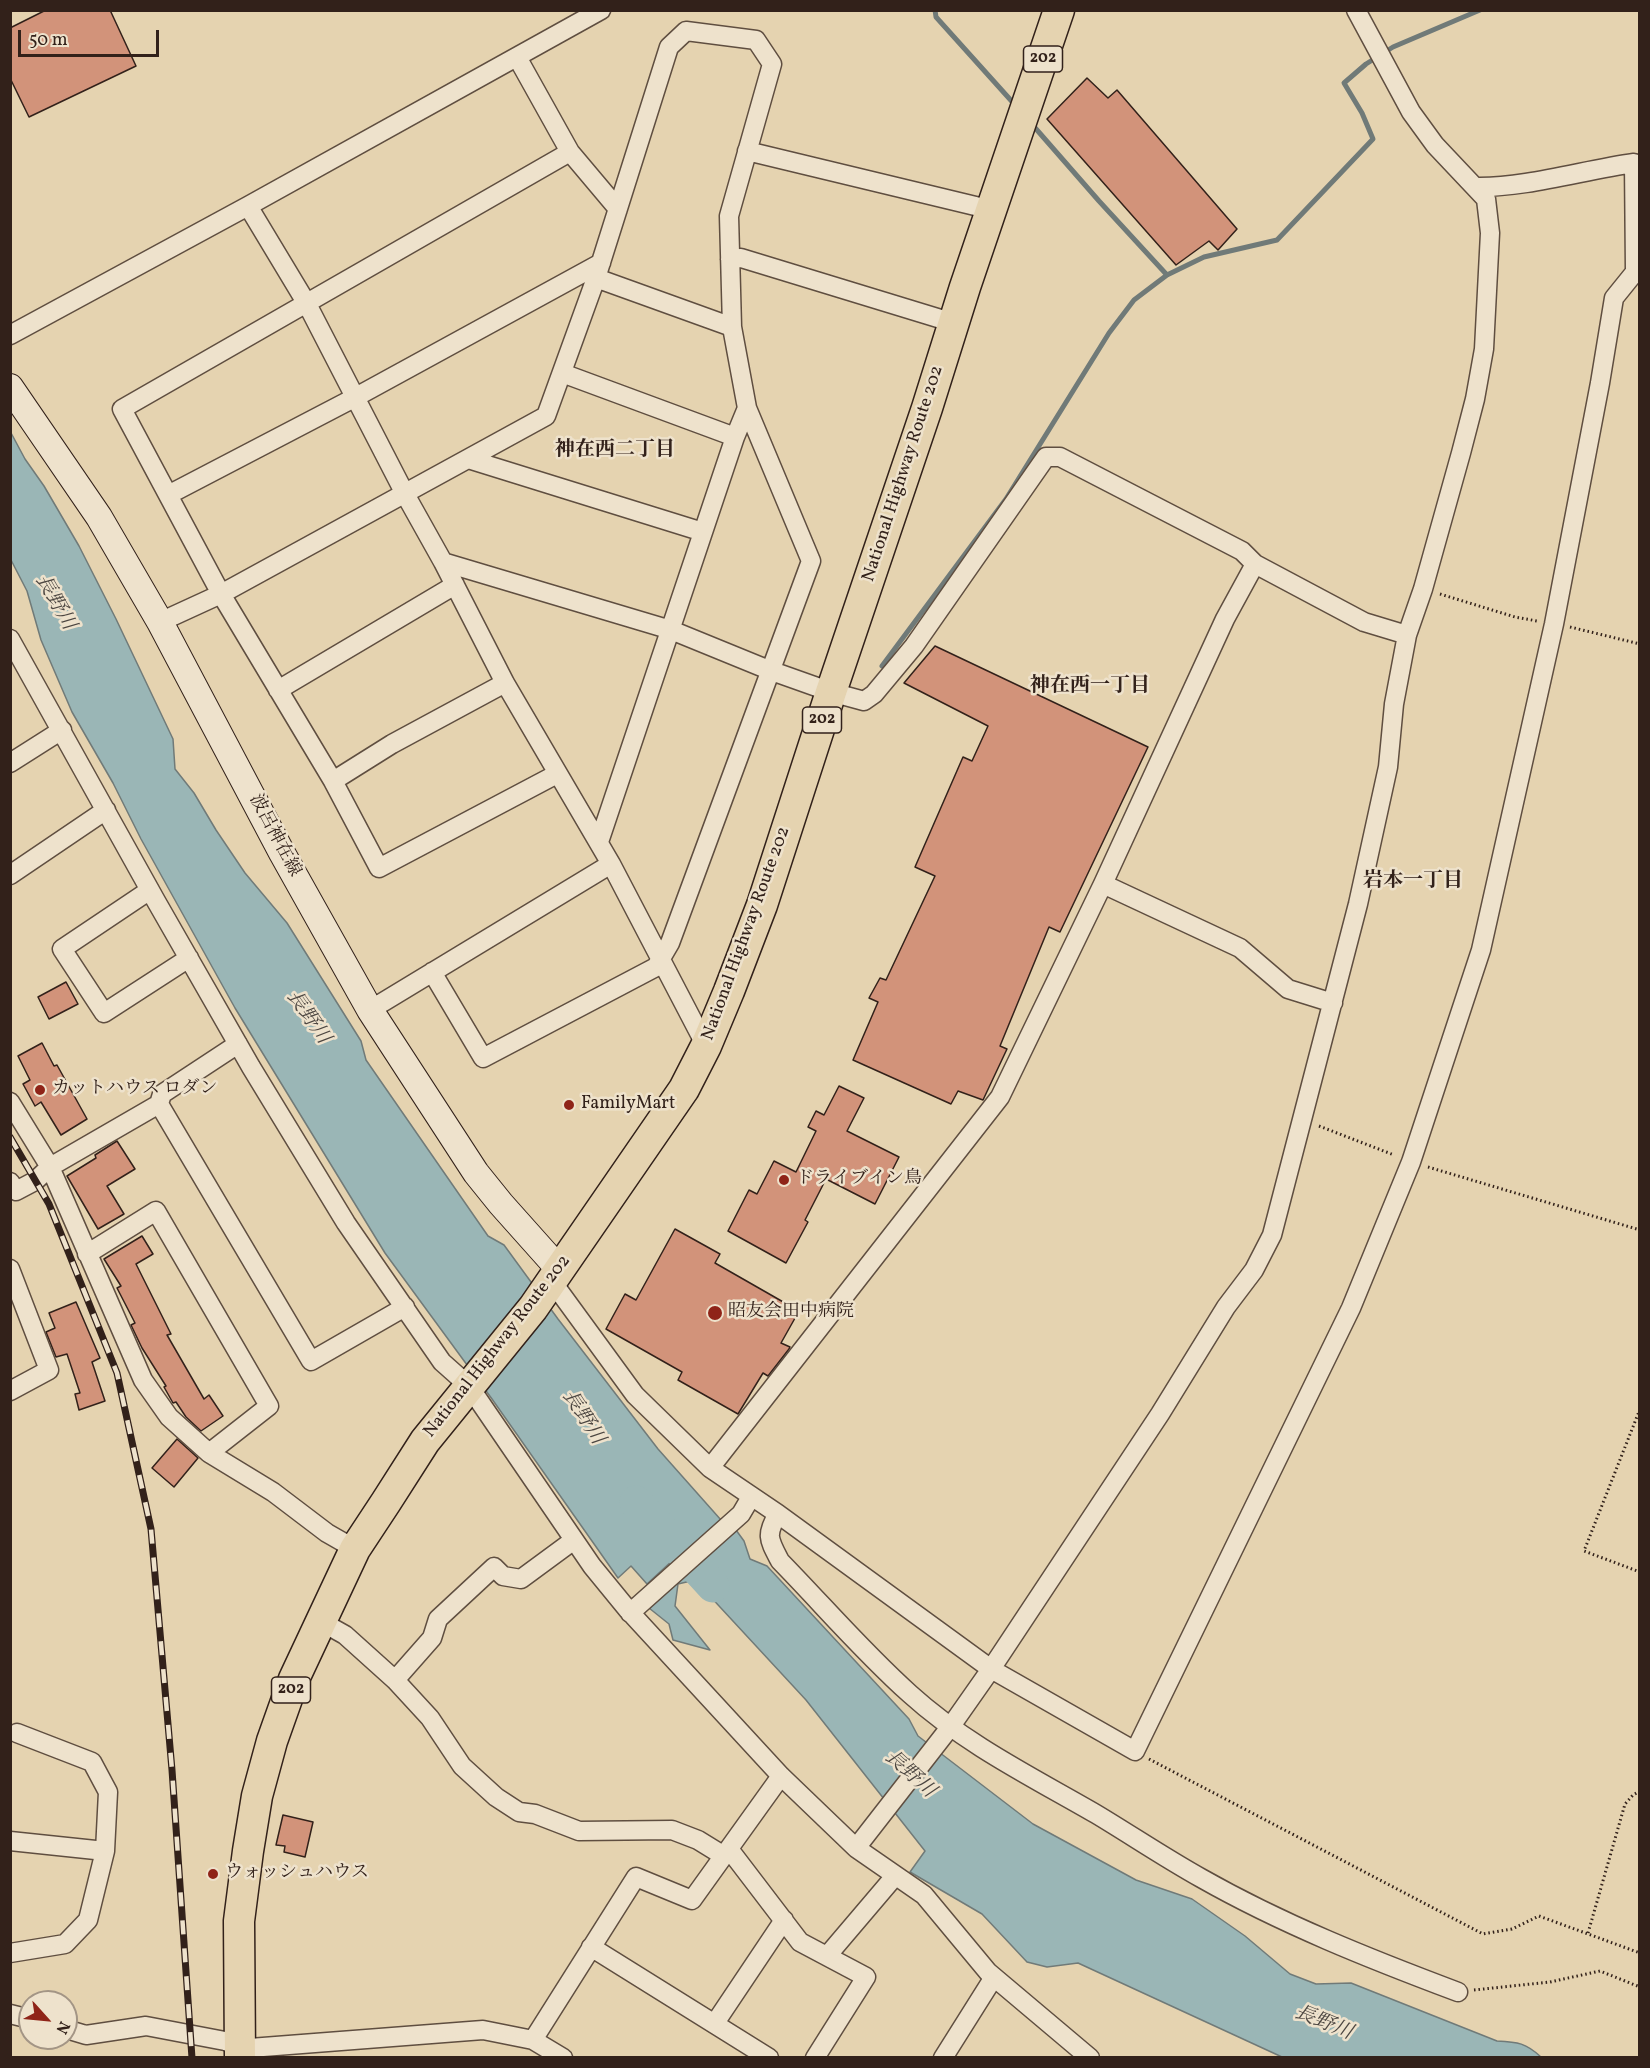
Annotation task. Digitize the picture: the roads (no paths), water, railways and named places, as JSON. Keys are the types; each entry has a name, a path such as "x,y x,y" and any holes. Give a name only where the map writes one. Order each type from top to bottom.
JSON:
{"highway":[{"name":"National Highway Route 202","path":"239,2052 239,1921 257,1796 272,1741 294,1679 355,1549 425,1441 533,1308 684,1089 706,1046 762,904 1059,10"}],"main road":[{"name":"波呂神在線","path":"10,387 99,517 160,622 282,853 370,1010 476,1173 555,1275"}],"street":[{"path":"10,335 601,10"},
{"path":"859,1844 951,1726 991,1669 1160,1414 1226,1307 1254,1270 1272,1235 1358,904 1388,767 1394,704 1407,635 1424,589 1473,410 1484,349 1490,233 1486,199 1435,145 1412,112 1356,10"},
{"path":"160,622 221,594 546,416 599,270 669,47 686,31 756,40 772,64 729,216 732,327 747,408 810,561 670,943 656,967 483,1058 432,972"},
{"path":"517,57 570,152 618,210"},
{"path":"747,151 992,210"},
{"path":"557,774 379,868 333,781 221,594 122,409 570,152"},
{"path":"555,1275 635,1395 710,1468 778,1514 991,1669 1135,1751 1351,1308 1411,1162 1481,950 1554,624 1614,298 1635,272 1634,163 1516,184 1476,187"},
{"path":"248,206 307,304 354,398 443,562 505,683 599,842 706,1046"},
{"path":"730,259 741,258 954,323"},
{"path":"599,270 732,327"},
{"path":"168,495 599,270"},
{"path":"562,374 735,437"},
{"path":"599,842 735,437 747,408"},
{"path":"443,562 671,630 769,670 864,701 874,694 914,646 1046,457 1060,457 1242,551 1255,564 1364,622 1407,635"},
{"path":"468,459 703,532"},
{"path":"710,1468 1000,1097 1103,884 1225,619 1255,564"},
{"path":"278,690 455,585"},
{"path":"10,639 238,1044 346,1223 442,1362 476,1378 592,1566 630,1612 781,1776 895,1876 924,1895 994,1977 1089,2058"},
{"path":"333,781 392,744 505,683"},
{"path":"10,763 62,730"},
{"path":"10,875 106,810"},
{"path":"370,1010 611,864"},
{"path":"1103,884 1240,948 1288,989 1333,1003"},
{"path":"150,890 62,949 104,1013 189,958"},
{"path":"12,1189 34,1181 50,1167 159,1104 162,1094 238,1044"},
{"path":"10,1102 50,1167 143,1380 169,1418 209,1454 273,1492 327,1533 355,1549"},
{"path":"159,1104 311,1361 405,1307"},
{"path":"87,1254 156,1211 269,1406 209,1454"},
{"path":"10,1269 49,1370 10,1391"},
{"path":"630,1612 741,1514 751,1497"},
{"path":"778,1514 769,1528 771,1544 780,1561 910,1695 966,1738 1008,1765 1128,1832 1200,1878 1258,1908 1390,1967 1458,1992"},
{"path":"395,1680 432,1638 438,1619 494,1566 503,1576 521,1579 574,1540"},
{"path":"320,1621 345,1635 395,1680 430,1718 462,1766 496,1797 519,1812 535,1814 579,1831 672,1830 727,1852 800,1942 866,1977 815,2058"},
{"path":"10,1953 65,1944 88,1920 105,1851 108,1792 92,1762 17,1733"},
{"path":"533,2040 636,1877 692,1900 781,1776"},
{"path":"10,1841 105,1851"},
{"path":"827,1956 895,1876"},
{"path":"715,2023 784,1920"},
{"path":"591,1947 764,2056"},
{"path":"944,2058 994,1977"},
{"path":"78,2033 86,2035 146,2026 239,2052 249,2048 483,2030 533,2040 563,2058"}],"water":[{"path":"10,431 79,546 116,619 173,739 175,769 194,793 245,873 287,923 361,1041 366,1060 488,1236 504,1245 658,1449 721,1520 694,1544 677,1526 659,1542 673,1560 647,1584 631,1566 618,1578 492,1399 385,1253 235,1008 141,839 113,783 72,712 41,640 27,591 11,560"},
{"path":"736,1530 744,1541 750,1559 767,1566 909,1719 918,1736 1033,1824 1136,1880 1192,1899 1245,1936 1290,1974 1316,1984 1351,1983 1497,2041 1521,2044 1541,2057 1282,2057 1078,1963 1047,1967 1027,1962 982,1914 910,1872 925,1851 806,1700 695,1580 678,1584 675,1606 710,1650 673,1640 669,1624 649,1608"}],"waterway":[{"path":"935,10 936,17 1016,106"},
{"path":"882,666 1006,499 1109,333 1134,300 1167,275 1204,257 1277,240 1373,139 1362,113 1344,83 1366,64 1393,47 1480,10"},
{"path":"1030,122 1167,275"},
{"name":"長野川","path":"636,1502 713,1586"}],"railway":[{"path":"10,1137 49,1204 117,1373 151,1529 172,1770 192,2058"}],"place":[{"name":"カットハウス ロダン","path":"40,1090"},
{"name":"FamilyMart","path":"569,1105"},
{"name":"ドライブイン鳥","path":"784,1180"},
{"name":"昭友会田中病院","path":"715,1313"},
{"name":"ウォッシュハウス","path":"213,1874"}],"district":[{"name":"神在西二丁目","path":"615,451"},
{"name":"神在西一丁目","path":"1090,687"},
{"name":"岩本一丁目","path":"1413,882"}]}
